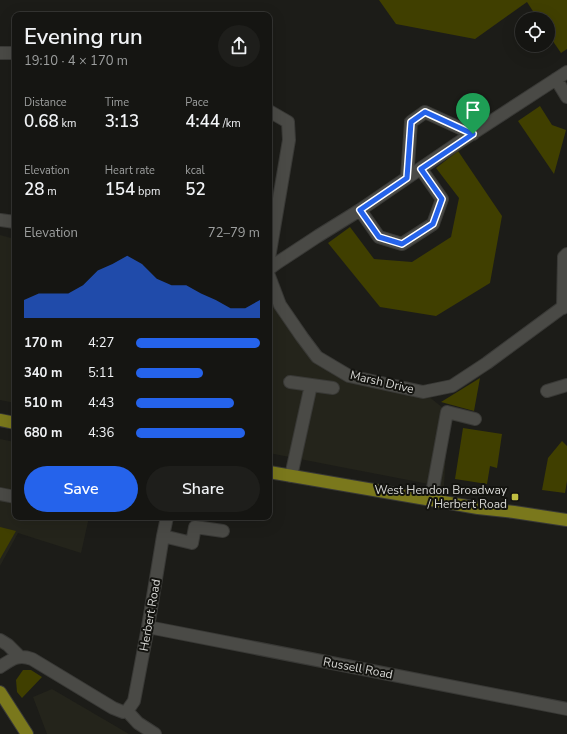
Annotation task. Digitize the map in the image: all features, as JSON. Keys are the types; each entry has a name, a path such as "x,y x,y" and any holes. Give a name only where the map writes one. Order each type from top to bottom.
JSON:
{"main road":[{"path":"0,420 12,422"},
{"path":"272,473 478,508 567,520"},
{"path":"0,692 25,730"}],"street":[{"path":"0,53 12,53"},
{"path":"272,267 567,72"},
{"path":"556,79 567,97"},
{"path":"407,178 411,122 425,112 473,134"},
{"path":"272,113 288,122 289,140 272,240"},
{"path":"360,210 379,237 402,244 433,224 442,199 421,169"},
{"path":"0,220 12,222"},
{"path":"565,306 564,256 567,254"},
{"name":"Marsh Drive","path":"272,284 280,305 317,357 349,376 424,392 452,386 487,364 565,306"},
{"path":"290,382 333,388"},
{"path":"291,476 311,385"},
{"path":"547,391 567,385"},
{"path":"432,499 447,412 475,419"},
{"path":"0,494 12,496"},
{"name":"Herbert Road","path":"128,711 134,701 166,520"},
{"path":"163,536 192,543 195,527 223,531"},
{"name":"Russell Road","path":"148,627 567,709"},
{"path":"0,640 8,645 19,656"},
{"path":"0,667 19,656 25,656 32,659 113,708 123,712 128,711 138,723 155,734"}],"shaded area":[{"path":"379,0 567,0 567,49 561,53 555,44 555,12 533,12 527,2 475,39 396,24"},
{"path":"540,106 552,125 566,130 554,174 518,121"},
{"path":"458,151 502,216 490,283 436,316 380,307 328,243 350,227 374,259 412,262 451,237 459,198 436,168"},
{"path":"0,235 12,238 12,402 0,400"},
{"path":"272,292 315,357 348,376 423,392 448,412 444,487 272,454"},
{"path":"480,378 474,411 441,402"},
{"path":"463,428 502,434 497,468 490,466 487,484 455,479"},
{"path":"0,439 12,441 12,520 88,520 81,553 18,533 0,566"},
{"path":"562,441 567,446 567,481 565,493 542,490 548,458"},
{"path":"0,527 16,531 0,559"},
{"path":"23,670 31,670 42,677 22,698 17,692 16,680"},
{"path":"52,689 129,734 47,734 33,697"}],"place":[{"name":"West Hendon Broadway / Herbert Road","path":"515,497"}],"route":[{"path":"425,112 473,134 421,169 442,199 433,224 402,244 379,237 360,210 407,178 411,122 425,112"}]}
